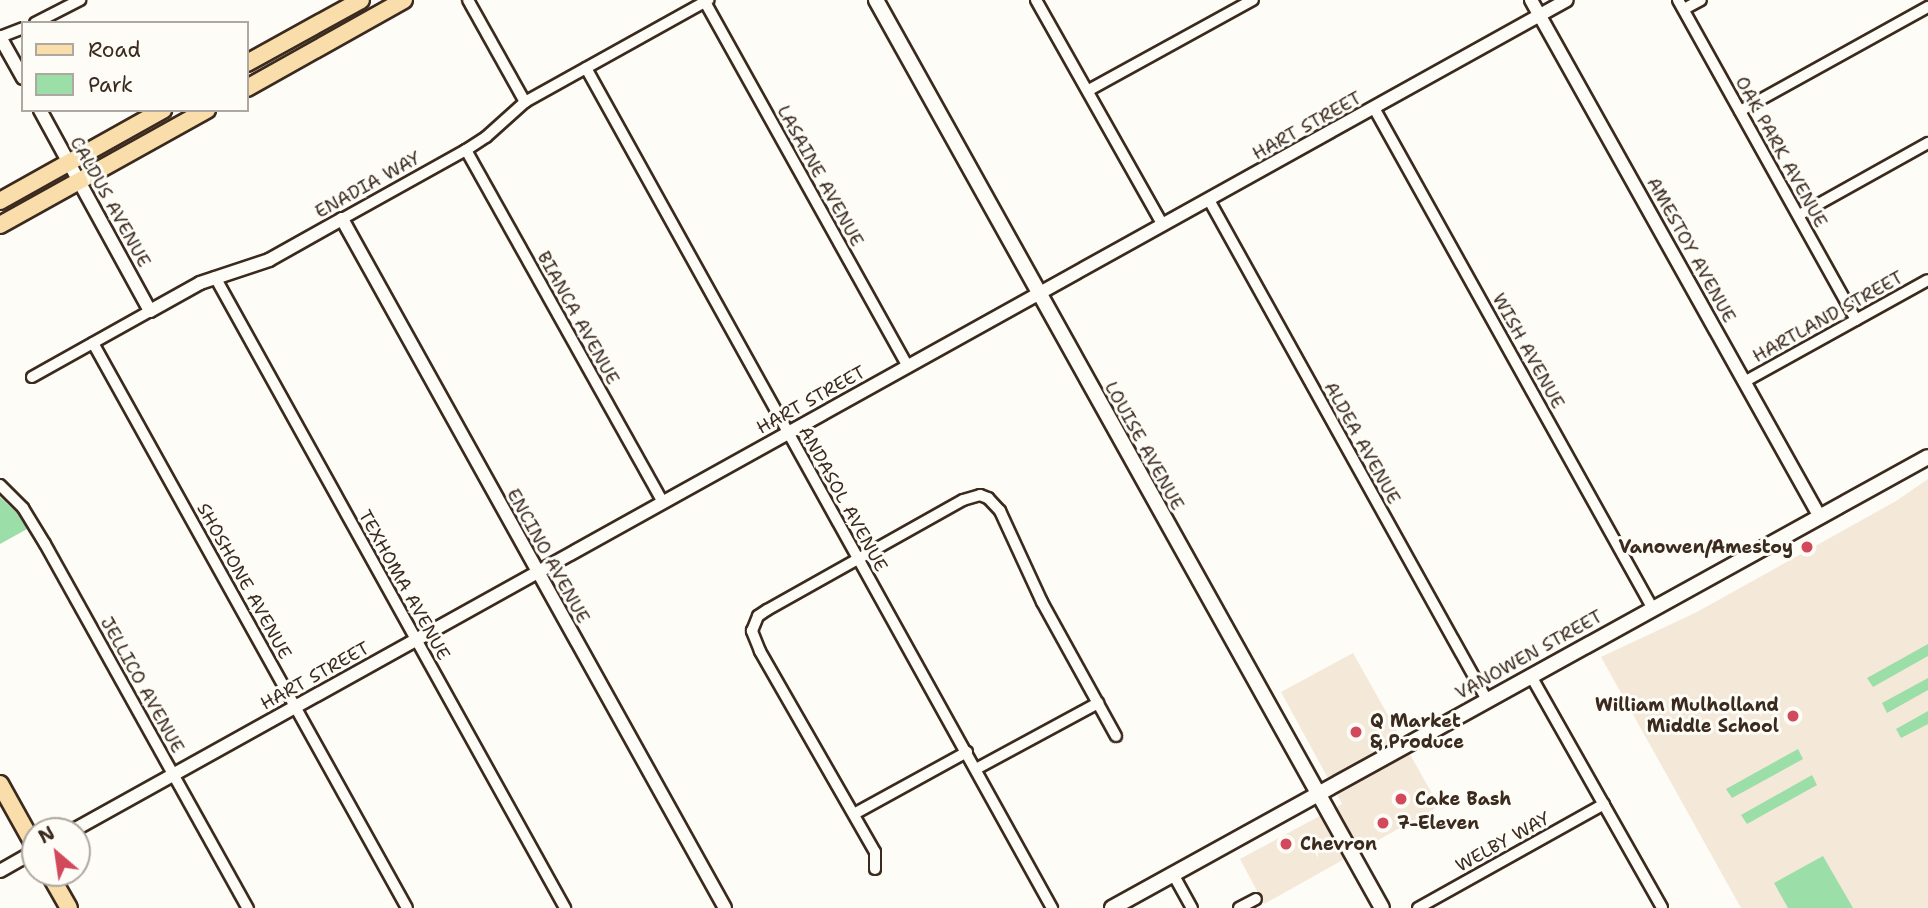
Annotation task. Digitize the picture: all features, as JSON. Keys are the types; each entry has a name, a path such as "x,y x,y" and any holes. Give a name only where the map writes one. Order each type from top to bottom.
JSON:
{"main road":[{"path":"248,63 360,0"},
{"path":"248,87 404,0"},
{"name":"LOUISE AVENUE","path":"876,0 1382,908"},
{"path":"0,201 159,112"},
{"path":"0,225 203,112"},
{"name":"VANOWEN STREET","path":"1112,908 1928,457"},
{"path":"0,784 21,823"},
{"path":"57,887 69,908"}],"street":[{"path":"39,21 80,0"},
{"path":"360,0 370,19"},
{"path":"468,0 524,102"},
{"path":"1037,0 1163,225"},
{"path":"1089,90 1253,0"},
{"name":"AMESTOY AVENUE","path":"1531,0 1819,517"},
{"name":"HART STREET","path":"91,821 1567,0"},
{"name":"OAK PARK AVENUE","path":"1678,0 1856,320"},
{"path":"1684,9 1701,0"},
{"name":"ENADIA WAY","path":"32,377 149,311 215,278 269,260 466,150 486,137 524,102 707,1"},
{"name":"LASAINE AVENUE","path":"707,1 908,366"},
{"path":"1740,111 1928,7"},
{"path":"21,29 0,37 21,74"},
{"name":"ANDASOL AVENUE","path":"586,68 1052,908"},
{"name":"WISH AVENUE","path":"1374,108 1653,609"},
{"name":"CALDUS AVENUE","path":"41,112 149,311"},
{"path":"1799,215 1928,143"},
{"name":"BIANCA AVENUE","path":"466,150 663,502"},
{"name":"ALDEA AVENUE","path":"1209,200 1487,701"},
{"name":"ENCINO AVENUE","path":"342,219 725,908"},
{"name":"TEXHOMA AVENUE","path":"215,278 565,908"},
{"name":"HARTLAND STREET","path":"1744,382 1928,280"},
{"name":"SHOSHONE AVENUE","path":"93,343 407,908"},
{"name":"JELLICO AVENUE","path":"0,485 13,495 30,519 248,908"},
{"path":"875,869 875,852 755,641 754,623 767,610 963,500 980,495 988,498 1005,521 1042,602 1116,736"},
{"path":"1531,676 1662,908"},
{"path":"976,769 1098,703"},
{"path":"854,814 967,752"},
{"name":"WELBY WAY","path":"1418,908 1604,804"},
{"path":"0,871 21,858"},
{"path":"1173,874 1192,908"},
{"path":"1239,908 1256,899"}],"shaded area":[{"name":"William Mulholland Middle School","path":"1928,479 1928,908 1741,908 1601,657 1697,612 1896,501"},
{"path":"1353,653 1439,806 1264,904 1240,859 1342,804 1281,692"}],"green space":[{"path":"0,497 19,515 27,529 0,544"},
{"path":"1928,644 1928,656 1873,687 1867,678"},
{"path":"1928,678 1928,690 1887,713 1882,703"},
{"path":"1928,711 1928,724 1901,738 1896,729"},
{"path":"1798,749 1803,759 1732,798 1726,789"},
{"path":"1812,775 1817,785 1747,824 1741,815"},
{"path":"1823,856 1853,908 1788,908 1774,883"}],"place":[{"name":"Vanowen/Amestoy","path":"1807,547"},
{"name":"William Mulholland Middle School","path":"1793,716"},
{"name":"Q Market & Produce","path":"1356,732"},
{"name":"Cake Bash","path":"1401,799"},
{"name":"7-Eleven","path":"1383,823"},
{"name":"Chevron","path":"1286,844"}]}
